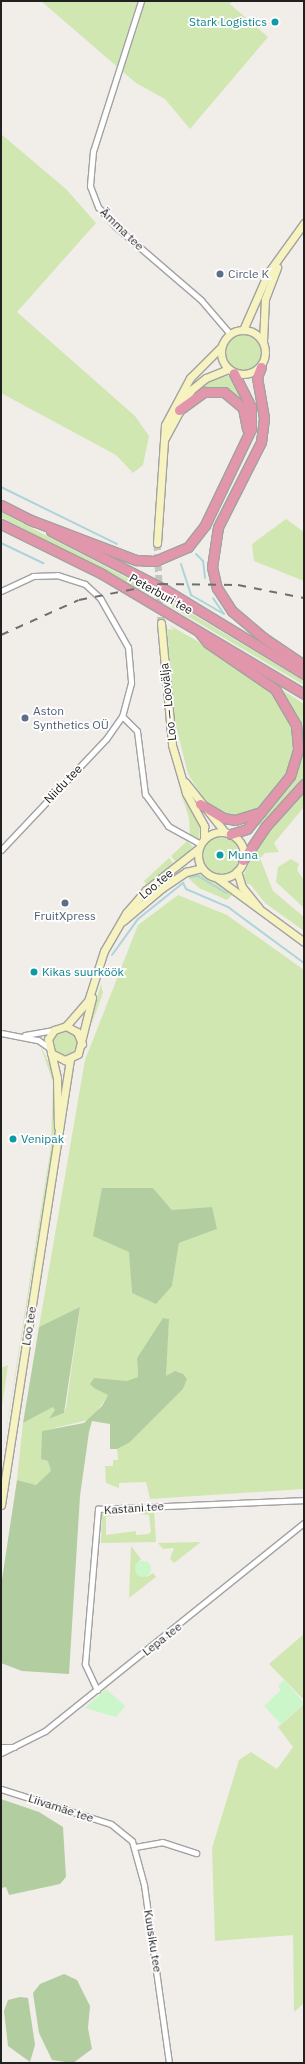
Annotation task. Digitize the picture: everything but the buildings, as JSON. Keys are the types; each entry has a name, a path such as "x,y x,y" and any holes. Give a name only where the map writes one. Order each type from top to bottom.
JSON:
{"highway":[{"path":"261,367 257,378 264,418 261,442 218,527 212,567 217,588 232,611 264,638 304,665"},
{"path":"28,518 136,560 174,555 199,535 248,439 251,407 231,371"},
{"path":"179,410 200,394 224,392 243,408 248,439"},
{"name":"Peterburi tee","path":"1,505 166,590 304,674"},
{"name":"Peterburi tee","path":"1,524 196,628 304,694"},
{"path":"196,628 208,643 275,688 296,725 298,750 290,776 247,829 228,832"},
{"path":"244,860 266,826 304,784"},
{"path":"200,804 224,818 235,820 262,812"}],"street":[{"name":"Ämma tee","path":"141,1 93,151 90,186 98,207 115,226 201,300 230,334"},
{"path":"243,330 268,272 282,255 304,223"},
{"path":"163,441 179,410 200,381 231,371 248,374 261,367 266,355 263,341 265,299 282,255"},
{"path":"157,543 165,425 180,392 221,347 230,334 243,330 255,333 263,341"},
{"path":"221,347 222,359 231,371"},
{"name":"Niidu tee","path":"1,591 20,580 47,574 77,580 93,590 117,621 128,647 131,683 122,716 106,739 1,850"},
{"name":"Loo — Loovälja","path":"161,623 169,724 186,793 204,826 201,844"},
{"path":"122,716 137,731 142,784 150,805 168,826 201,844"},
{"name":"Loo — Loovälja","path":"182,779 200,804 228,832"},
{"path":"201,844 228,832 240,842 244,860 237,871 217,878"},
{"path":"201,844 202,868 304,942"},
{"name":"Loo tee","path":"66,1026 88,1001 104,951 120,924 146,890 201,844"},
{"name":"Loo tee","path":"120,924 162,888 186,872 202,868"},
{"path":"237,871 242,887 262,912"},
{"name":"Loo tee","path":"1,1505 4,1468 58,1147 70,1059 78,1054 82,1044 94,984"},
{"path":"22,1036 54,1030 66,1026 78,1032 82,1044"},
{"path":"50,1050 54,1030"},
{"path":"1,1033 22,1036 50,1050 60,1059 70,1059"},
{"name":"Loo tee","path":"50,1050 57,1078 58,1147"},
{"name":"Kastani tee","path":"97,1690 85,1664 98,1509 304,1500"},
{"name":"Lepa tee","path":"1,1753 36,1737 97,1690 304,1523"},
{"name":"Lepa tee","path":"1,1747 15,1747"},
{"name":"Liivamäe tee","path":"2,1789 117,1827 135,1847"},
{"path":"135,1847 162,1842 196,1853"},
{"name":"Kuusiku tee","path":"135,1847 153,1940 169,2063"}],"green space":[{"path":"41,1 232,1 230,4 268,37 190,129 165,99 136,83"},
{"path":"1,134 66,189 96,223 17,312 135,416 149,436 143,465 133,473 116,455 1,393"},
{"path":"239,333 247,333 259,342 262,352 259,362 253,368 247,371 239,371 227,362 224,356 224,348 233,336"},
{"path":"228,375 245,403 224,387 198,389 208,380"},
{"path":"1,512 167,599 304,681 304,685 165,603 1,517"},
{"path":"286,519 304,532 304,581 254,561 252,544"},
{"path":"169,625 225,657 272,691 283,705 293,729 293,758 285,777 258,809 230,816 209,807 188,774 174,718 167,629 174,630"},
{"path":"278,687 304,704 304,779 260,827 257,824 289,785 302,752 297,715"},
{"path":"304,788 304,807 274,843 279,852 265,853 260,858 273,891 304,917 304,931 265,903 250,884 244,884 243,876 263,834"},
{"path":"180,790 200,827 199,839 190,836 189,818"},
{"path":"217,836 225,836 235,841 239,848 239,862 235,869 225,874 217,874 207,869 205,866 202,859 202,851 207,841 210,839"},
{"path":"187,841 193,847 176,862 171,856"},
{"path":"169,858 174,864 146,884 144,881"},
{"path":"291,859 299,864 297,870 304,880 304,908 276,882 278,867"},
{"path":"192,873 204,875 233,894 227,900 199,888 186,876"},
{"path":"178,895 227,915 304,970 304,1489 150,1499 146,1482 119,1483 119,1488 106,1483 105,1466 113,1466 113,1460 118,1460 117,1449 129,1443 183,1389 187,1379 165,1376 169,1319 164,1318 137,1358 138,1377 108,1395 92,1419 42,1431 52,1471 36,1485 17,1480 23,1423 53,1407 56,1410 50,1419 64,1413 66,1408 80,1308 39,1327 85,1060 138,925","holes":["153,1188 172,1210 217,1229 179,1243 172,1286 132,1293 130,1252"]},
{"path":"101,984 103,993 92,1023 90,1022"},
{"path":"65,1031 74,1034 77,1043 74,1052 65,1055 56,1052 53,1043 56,1034"},
{"path":"40,1045 53,1071 55,1117 53,1146 1,1463 51,1146 53,1082"},
{"path":"102,1188 153,1188 172,1210 212,1207 217,1229 179,1243 172,1286 156,1304 132,1293 129,1252 93,1236"},
{"path":"80,1307 64,1413 49,1419 55,1410 53,1407 23,1423 39,1327"},
{"path":"163,1318 169,1319 166,1376 175,1371 183,1374 187,1379 183,1389 129,1443 117,1449 110,1449 110,1424 92,1421 89,1432 80,1496 69,1674 22,1671 1,1663 1,1586 17,1480 36,1485 51,1471 48,1461 41,1459 42,1431 84,1423 102,1406 108,1395 94,1388 90,1384 94,1378 127,1381 138,1377 137,1358"},
{"path":"8,1365 1,1413 1,1368"},
{"path":"154,1510 156,1542 101,1543 102,1512 116,1512 116,1515 106,1517 106,1535 136,1531 136,1535 148,1534 151,1532 149,1515 139,1514 138,1511"},
{"path":"201,1542 174,1563 170,1559 174,1548 163,1549 158,1543"},
{"path":"131,1546 141,1559 135,1566 147,1577 153,1573 156,1577 129,1598"},
{"path":"143,1561 149,1563 151,1569 149,1575 143,1577 137,1575 135,1569 137,1563"},
{"path":"304,1634 304,1700 269,1664"},
{"path":"284,1680 304,1703 281,1724 264,1706 281,1690 278,1686"},
{"path":"106,1689 125,1706 116,1717 85,1708"},
{"path":"304,1704 304,2003 294,2012 293,1935 215,1941 212,1848 239,1760 251,1752 277,1769 293,1747 278,1727"},
{"path":"1,1799 39,1812 63,1827 66,1877 60,1884 9,1895 6,1887 1,1888"},
{"path":"64,1974 77,1980 90,2006 88,2028 92,2049 73,2063 52,2060 39,2033 33,1993 40,1984"},
{"path":"20,1997 28,1998 35,2045 30,2062 8,2046 4,2011 8,2000"}],"waterway":[{"path":"1,487 117,544"},
{"path":"1,543 43,563"},
{"path":"196,554 203,561 205,578"},
{"path":"181,564 191,595 224,614 213,598"},
{"path":"190,877 198,876 226,893"},
{"path":"112,955 138,919 183,883 186,889 228,907 304,963"}],"tunnel":[{"path":"157,543 161,623"}],"railway":[{"path":"1,635 79,600 160,584 238,585 304,598"}],"place":[{"name":"Stark Logistics","path":"275,22"},
{"name":"Circle K","path":"220,274"},
{"name":"Aston Synthetics OÜ","path":"25,718"},
{"name":"Muna","path":"220,855"},
{"name":"FruitXpress","path":"65,903"},
{"name":"Kikas suurköök","path":"34,972"},
{"name":"Venipak","path":"13,1139"}]}
